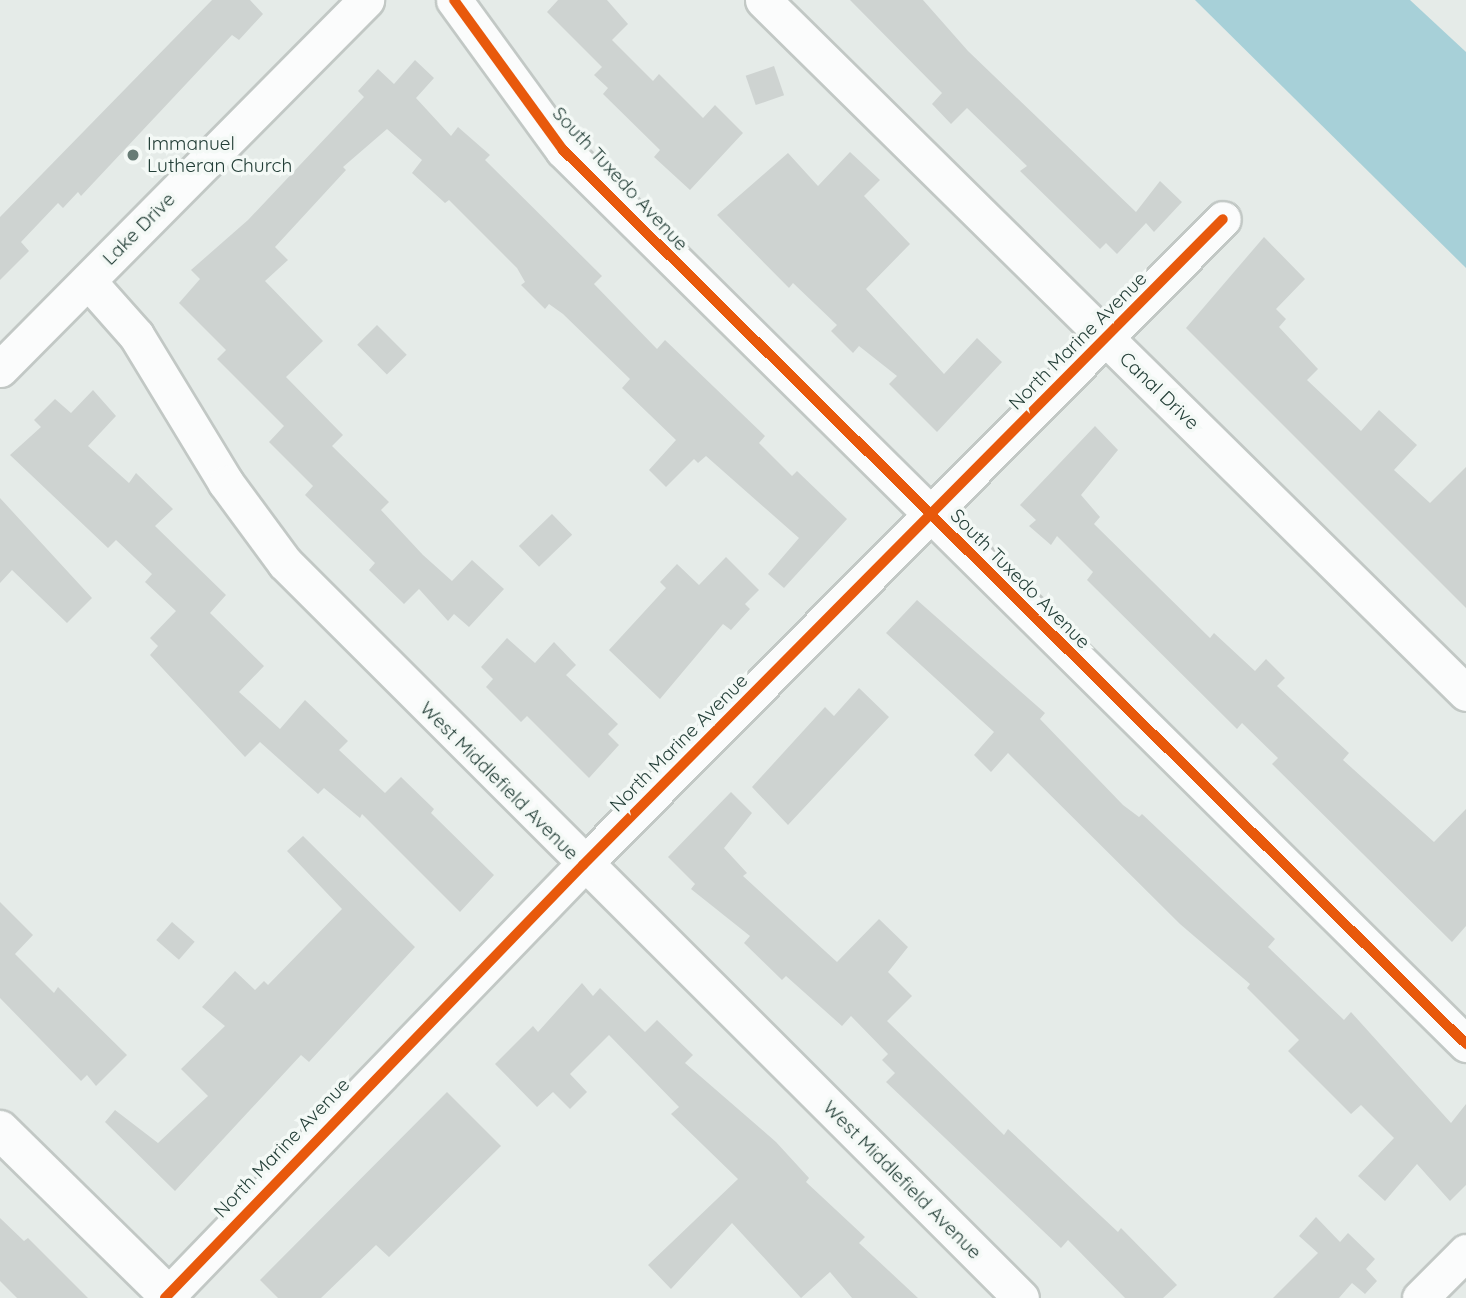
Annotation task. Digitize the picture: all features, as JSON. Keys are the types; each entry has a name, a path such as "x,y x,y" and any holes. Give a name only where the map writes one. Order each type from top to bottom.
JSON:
{"street":[{"name":"Lake Drive","path":"0,369 366,0"},
{"name":"South Tuxedo Avenue","path":"454,0 563,150 1466,1044"},
{"name":"Canal Drive","path":"763,0 1466,693"},
{"name":"North Marine Avenue","path":"168,1297 583,865 1223,219"},
{"name":"West Middlefield Avenue","path":"88,281 136,335 226,483 285,563 583,865 1021,1298"},
{"path":"0,1130 168,1297"},
{"path":"1420,1298 1466,1252"}],"water":[{"path":"1195,0 1410,0 1466,52 1466,268"}],"building":[{"path":"212,0 250,0 263,14 239,40 232,35 81,196 78,192 63,208 58,203 21,242 29,251 0,280 0,217"},
{"path":"558,0 607,0 628,24 612,40 653,81 659,74 703,118 715,105 743,133 690,190 654,157 660,150 603,94 608,88 594,75 602,67 547,12"},
{"path":"850,0 923,0 968,51 1136,212 1160,181 1182,202 1154,232 1146,223 1117,254 1106,243 1100,249 1020,171 1027,166 967,108 951,124 932,104 942,93"},
{"path":"415,60 434,78 416,98 451,136 458,127 490,155 485,160 602,276 594,284 657,349 665,340 765,436 759,443 792,476 797,471 847,519 784,588 768,574 799,538 706,456 698,463 694,459 666,487 649,470 676,440 622,388 630,379 563,314 549,304 545,309 521,285 525,282 517,268 449,200 445,203 412,173 422,160 387,129 343,167 346,170 275,247 288,260 265,281 323,341 286,377 343,435 332,446 389,502 381,510 423,555 452,581 472,560 504,589 469,627 454,614 448,621 419,589 404,604 369,570 375,563 305,495 313,486 269,442 284,426 217,359 226,350 179,303 200,279 191,270 248,220 364,97 358,91 378,69 394,84"},
{"path":"774,66 784,95 756,105 746,76"},
{"path":"850,152 880,180 864,196 910,244 866,289 944,374 977,338 1002,362 937,432 889,384 897,376 859,346 853,353 831,331 837,325 793,283 789,288 717,215 788,153 818,186"},
{"path":"1264,237 1305,279 1276,309 1286,319 1279,327 1318,369 1307,380 1361,431 1379,410 1417,445 1394,470 1430,503 1466,467 1466,608 1186,328"},
{"path":"377,325 407,355 387,374 357,345"},
{"path":"93,390 116,416 88,446 129,483 136,473 173,509 155,526 226,595 210,613 264,666 239,692 280,729 305,700 348,741 339,750 385,793 401,777 434,809 431,813 494,875 460,912 362,814 360,818 324,788 318,794 260,742 245,757 150,655 158,646 150,638 176,611 145,582 152,574 116,540 108,548 10,455 41,427 34,420 55,399 71,413"},
{"path":"1095,426 1118,450 1081,495 1100,517 1094,524 1210,638 1214,633 1255,671 1266,659 1285,678 1277,686 1349,753 1343,760 1434,842 1466,809 1466,926 1452,942 1272,764 1278,758 1242,723 1237,729 1087,580 1093,572 1057,536 1051,545 1029,526 1036,520 1020,505"},
{"path":"0,498 92,598 67,623 12,570 0,583"},
{"path":"552,514 572,535 539,567 519,546"},
{"path":"726,557 759,590 745,604 750,609 731,630 723,624 660,699 609,650 666,588 660,582 677,564 699,585"},
{"path":"917,600 1045,713 1040,719 1123,805 1139,817 1142,814 1275,939 1268,947 1344,1020 1351,1012 1451,1123 1466,1104 1466,1185 1450,1201 1417,1164 1385,1201 1358,1176 1394,1138 1361,1105 1351,1114 1288,1051 1299,1040 1247,988 1250,984 1180,924 1008,753 991,772 974,755 994,732 886,633"},
{"path":"507,638 535,663 554,642 576,665 566,675 618,724 608,734 619,745 589,778 527,716 521,722 486,687 493,679 481,667"},
{"path":"859,688 889,717 788,825 752,787 825,707 834,716"},
{"path":"731,792 752,813 724,848 747,873 743,876 837,962 879,919 908,947 888,972 912,996 887,1021 1004,1135 1008,1129 1118,1232 1121,1228 1177,1285 1163,1298 1125,1298 1068,1240 1061,1248 886,1082 895,1073 882,1060 888,1054 851,1016 842,1026 786,976 782,980 744,943 750,936 691,889 695,884 668,857"},
{"path":"303,836 415,947 309,1062 301,1055 175,1191 105,1122 115,1110 158,1143 208,1096 181,1069 225,1026 202,1007 235,971 255,990 264,981 268,985 342,909 287,851"},
{"path":"0,902 33,935 15,954 54,993 58,987 127,1055 96,1086 87,1075 81,1081 0,998"},
{"path":"172,922 195,942 179,960 156,940"},
{"path":"582,983 593,996 600,988 645,1032 657,1020 693,1055 685,1063 776,1142 809,1178 806,1182 865,1237 859,1243 918,1298 852,1298 830,1272 801,1298 732,1223 671,1289 648,1265 738,1179 671,1114 679,1107 609,1035 570,1074 587,1092 570,1109 553,1092 537,1107 495,1064 533,1026 538,1032"},
{"path":"447,1092 501,1146 389,1257 376,1245 321,1298 278,1298 260,1280"},
{"path":"1316,1217 1340,1242 1348,1233 1375,1259 1366,1269 1377,1281 1365,1294 1352,1283 1339,1298 1273,1298 1318,1253 1299,1236"},
{"path":"0,1218 24,1241 28,1238 88,1298 17,1298 0,1281"}],"cycle path":[{"path":"454,0 563,150 1466,1044"},
{"path":"165,1298 583,865 1223,219"}],"place":[{"name":"Immanuel Lutheran Church","path":"133,155"}]}
